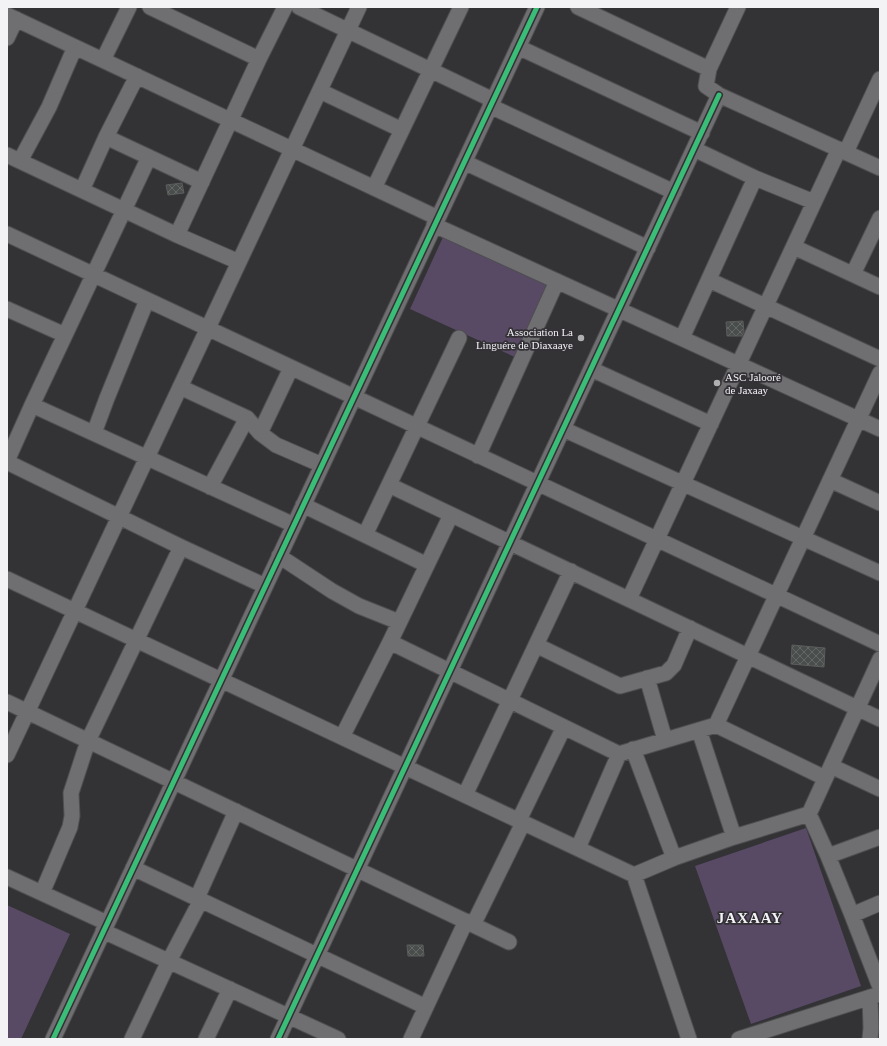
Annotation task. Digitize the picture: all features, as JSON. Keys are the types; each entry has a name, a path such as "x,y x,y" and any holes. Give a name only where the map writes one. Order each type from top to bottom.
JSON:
{"street":[{"path":"103,60 129,7"},
{"path":"150,7 260,59"},
{"path":"177,235 285,7"},
{"path":"299,7 430,70 492,103 674,192"},
{"path":"7,755 359,7"},
{"path":"374,188 460,7"},
{"path":"53,1039 537,7"},
{"path":"578,7 709,69"},
{"path":"734,8 709,69 706,86 719,95 880,168"},
{"path":"7,38 12,17 374,188 436,222 557,282 880,429"},
{"path":"75,47 49,107 14,158 177,235 239,262"},
{"path":"518,47 702,133"},
{"path":"82,190 106,137 137,76"},
{"path":"629,599 814,202 880,79"},
{"path":"320,91 402,130"},
{"path":"278,1039 719,95"},
{"path":"106,137 202,182"},
{"path":"694,149 755,178 814,202"},
{"path":"149,157 32,405 7,462 181,547 265,586"},
{"path":"464,162 648,248"},
{"path":"682,338 755,178"},
{"path":"853,274 880,218"},
{"path":"7,234 880,644"},
{"path":"794,247 880,287"},
{"path":"709,280 880,359"},
{"path":"478,456 557,282"},
{"path":"94,433 147,300"},
{"path":"7,309 65,336"},
{"path":"365,535 459,338"},
{"path":"260,433 291,368"},
{"path":"591,369 711,424"},
{"path":"716,725 880,373"},
{"path":"180,387 247,418 260,433 276,445 322,465"},
{"path":"32,405 294,525"},
{"path":"210,487 247,418"},
{"path":"563,429 880,573"},
{"path":"830,480 880,503"},
{"path":"389,485 880,719"},
{"path":"303,505 427,565"},
{"path":"342,737 390,642 451,514"},
{"path":"42,893 70,827 72,816 71,793 88,740 181,547"},
{"path":"279,556 332,591 359,606 399,622"},
{"path":"465,795 571,571"},
{"path":"7,579 634,875 689,1039"},
{"path":"536,645 620,686 666,673 674,665 690,628"},
{"path":"390,642 564,727 626,751 716,725 828,772 880,789"},
{"path":"634,875 674,858 734,837 809,814 880,659"},
{"path":"647,678 665,740"},
{"path":"7,702 508,942"},
{"path":"412,1039 426,1007 521,821 564,727"},
{"path":"699,730 734,837"},
{"path":"578,848 626,751"},
{"path":"626,751 674,858"},
{"path":"132,1039 199,899 236,811"},
{"path":"809,814 877,971 877,993 870,1039"},
{"path":"828,856 880,837"},
{"path":"133,868 426,1007"},
{"path":"7,877 42,893 169,961 338,1039"},
{"path":"852,915 880,903"},
{"path":"206,1039 230,989"},
{"path":"739,1039 877,993"}],"shaded area":[{"path":"444,235 551,284 517,358 410,309"},
{"path":"806,828 861,986 751,1024 695,866"},
{"path":"7,905 70,934 21,1039 7,1039"}],"building":[{"path":"182,183 184,193 168,195 166,185"},
{"path":"743,321 744,332 742,336 727,336 726,322"},
{"path":"792,645 825,648 824,667 791,664"},
{"path":"407,945 423,945 424,956 408,956"}],"cycle path":[{"path":"53,1039 537,7"},
{"path":"278,1039 719,95"}],"place":[{"name":"Association La Linguére de Diaxaaye","path":"581,338"},
{"name":"ASC Jalooré de Jaxaay","path":"717,383"}],"district":[{"name":"JAXAAY","path":"750,918"}]}
